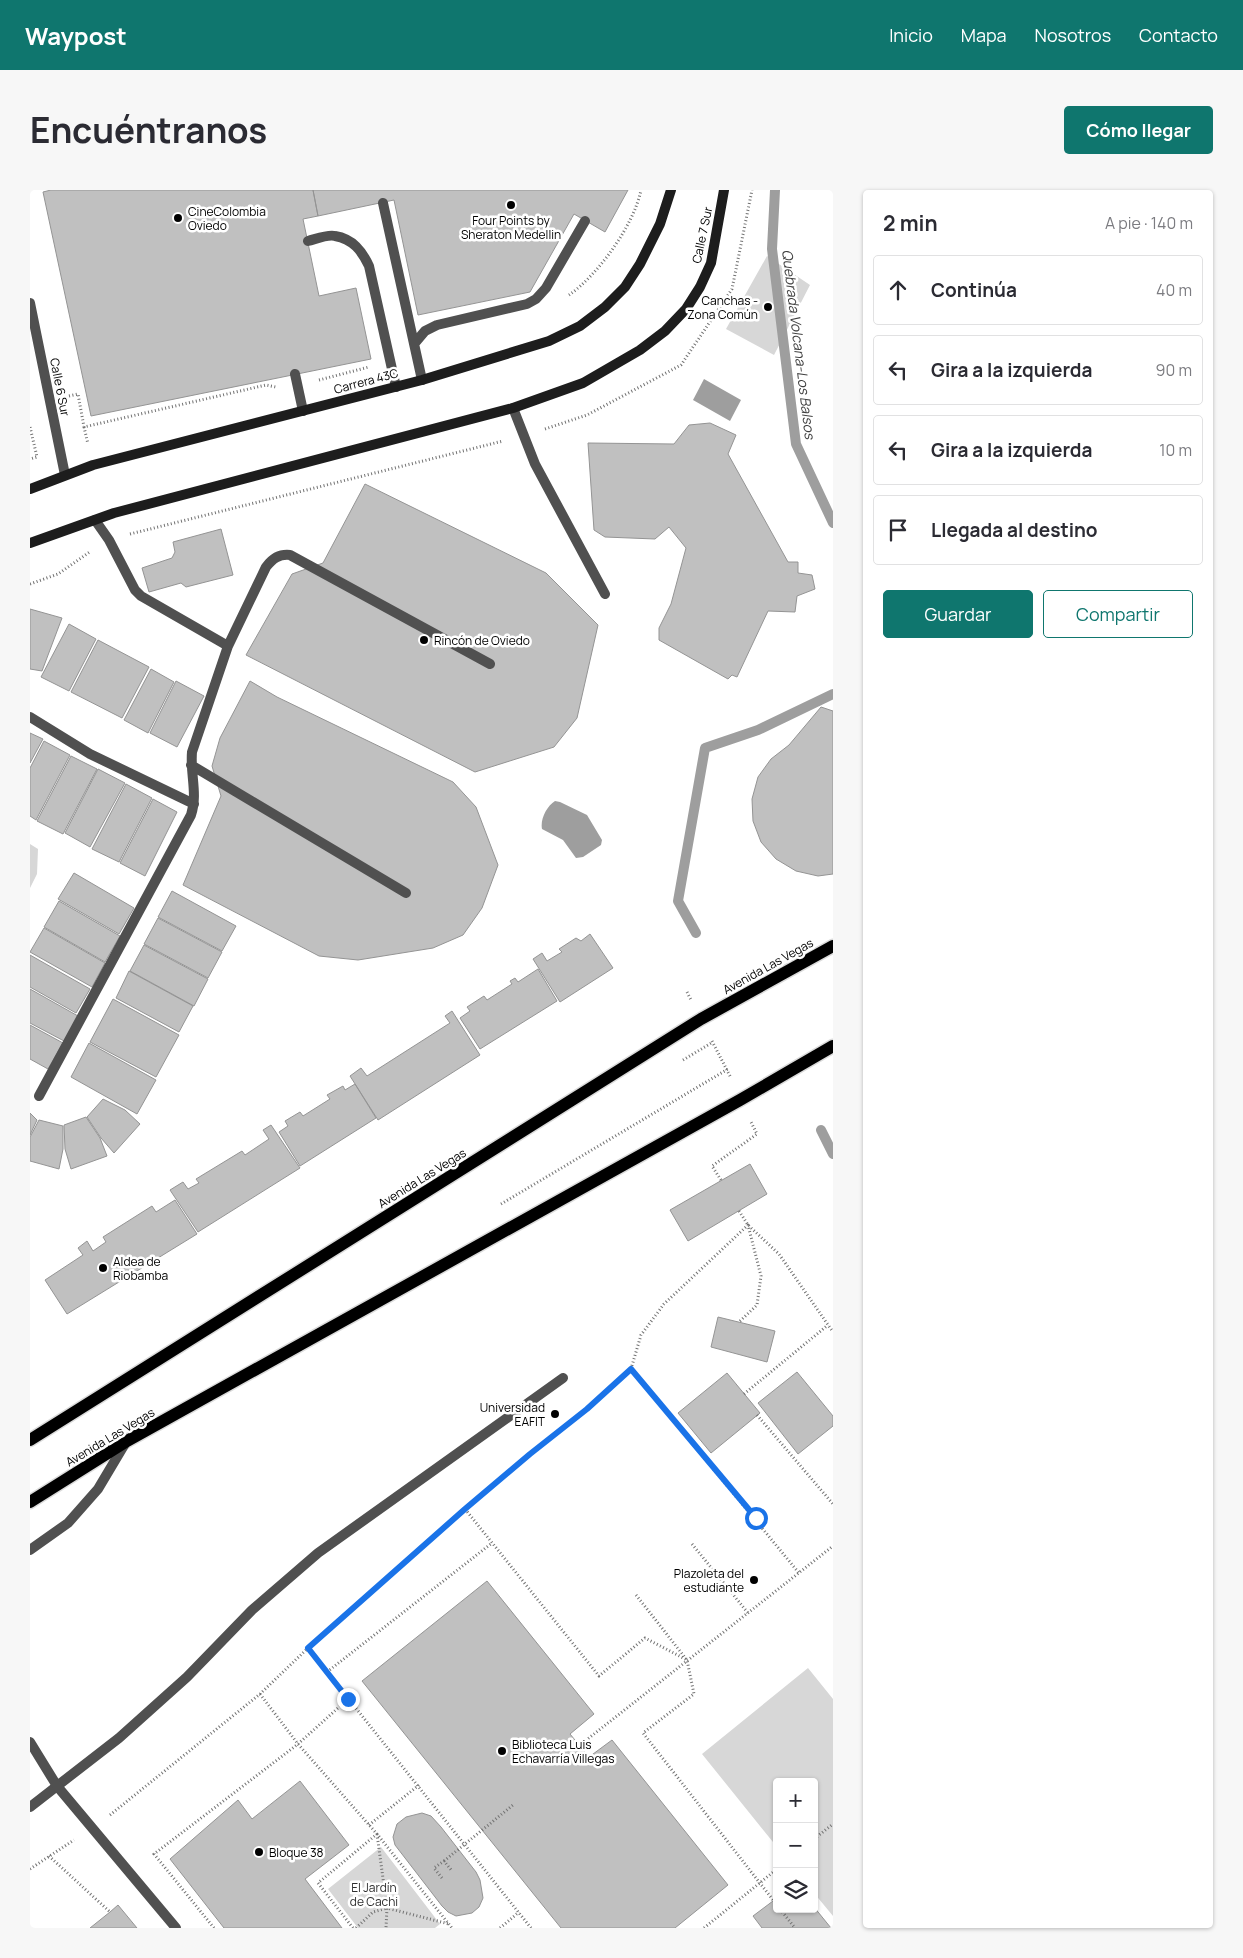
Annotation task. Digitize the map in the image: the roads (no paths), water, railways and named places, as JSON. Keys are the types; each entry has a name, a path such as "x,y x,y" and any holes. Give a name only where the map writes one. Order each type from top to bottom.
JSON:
{"main road":[{"name":"Carrera 43C","path":"30,489 93,465 422,380 548,341 580,326 605,307 624,287 640,264 660,224 671,190"},
{"name":"Calle 7 Sur","path":"514,408 583,383 640,350 665,331 686,309 700,287 710,263 724,190"},
{"path":"30,543 114,513 514,408"},
{"name":"Avenida Las Vegas","path":"30,1440 701,1019 833,946"},
{"name":"Avenida Las Vegas","path":"30,1502 127,1441 740,1100 833,1046"}],"street":[{"path":"383,203 422,380"},
{"path":"414,344 425,331 437,325 527,304 536,299 546,288 584,221"},
{"path":"308,241 334,235 347,240 361,249 369,266 396,387"},
{"name":"Calle 6 Sur","path":"30,303 65,476"},
{"path":"296,374 303,411"},
{"path":"514,408 535,464 605,594"},
{"path":"95,520 109,540 135,590 141,596 228,646"},
{"path":"39,1096 191,815 195,792 191,765 195,740 228,646 266,567 272,559 282,554 290,555 490,664"},
{"path":"30,716 90,754 194,804"},
{"path":"191,765 406,893"},
{"path":"30,1807 119,1738 180,1683 252,1610 318,1553 563,1378"},
{"path":"30,1550 68,1523 98,1489 127,1441"},
{"path":"30,1742 57,1786 176,1928"}],"waterway":[{"name":"Quebrada Volcana-Los Balsos","path":"775,190 772,249 796,444 833,523"},
{"name":"Quebrada Volcana-Los Balsos","path":"696,933 678,901 705,748 758,730 833,694"},
{"name":"Quebrada Volcana-Los Balsos","path":"821,1130 833,1154"}],"place":[{"name":"Four Points by Sheraton Medellin","path":"511,205"},
{"name":"CineColombia Oviedo","path":"178,218"},
{"name":"Canchas - Zona Común","path":"768,307"},
{"name":"Rincón de Oviedo","path":"424,640"},
{"name":"Aldea de Riobamba","path":"103,1268"},
{"name":"Universidad EAFIT","path":"555,1414"},
{"name":"Plazoleta del estudiante","path":"754,1580"},
{"name":"Biblioteca Luis Echavarría Villegas","path":"502,1751"},
{"name":"Bloque 38","path":"259,1852"}],"park label":[{"name":"El Jardín de Cachi","path":"374,1894"}]}
